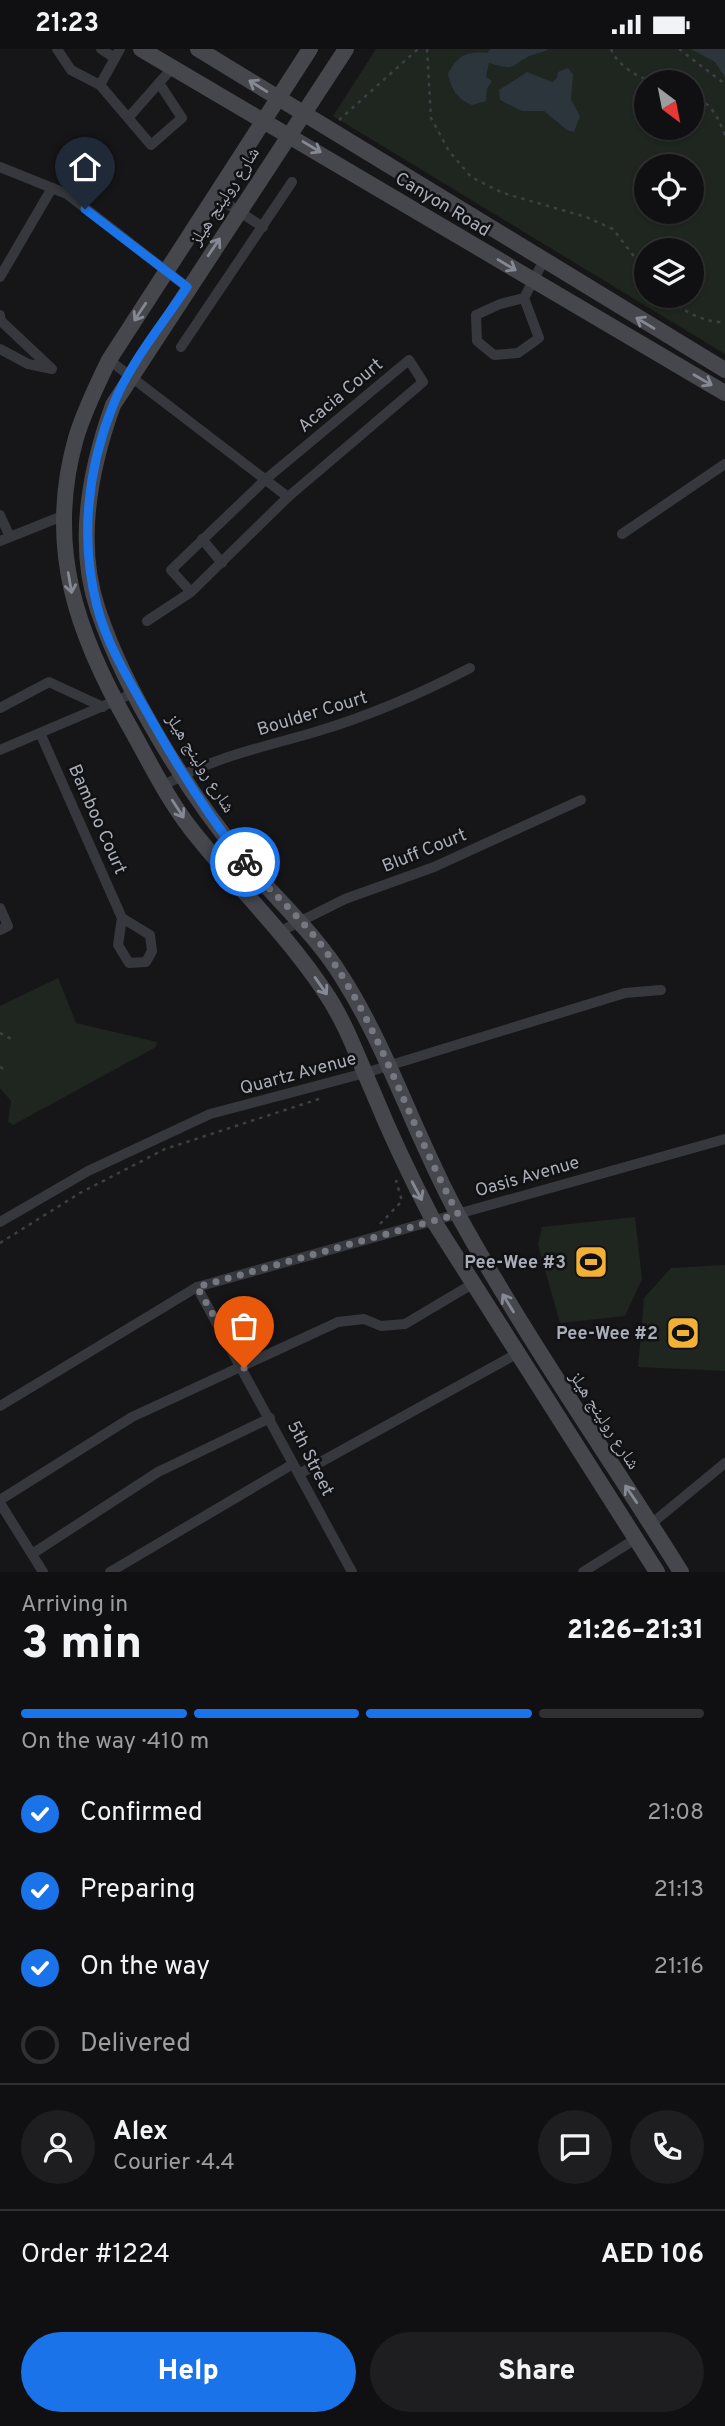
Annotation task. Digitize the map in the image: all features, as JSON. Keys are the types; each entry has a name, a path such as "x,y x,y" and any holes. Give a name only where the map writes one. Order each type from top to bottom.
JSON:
{"main road":[{"name":"Canyon Road","path":"141,49 288,133 725,393"},
{"name":"Canyon Road","path":"198,49 543,262 725,370"},
{"name":"شارع رولينج هيلز","path":"310,49 217,197 109,360 76,437 65,515 66,562 76,614 109,704 222,868 279,932 326,993 350,1036 405,1169 433,1220 657,1572"},
{"name":"شارع رولينج هيلز","path":"346,49 129,375 113,405 100,440 87,517 88,558 97,607 136,692 207,815 326,950 346,982 371,1027 458,1214 502,1294 681,1572"}],"street":[{"path":"57,49 71,70 100,85 130,117 151,145 182,118 159,83"},
{"path":"100,85 117,54 101,49"},
{"path":"130,117 173,67"},
{"path":"0,167 67,194 187,287"},
{"path":"181,347 292,183"},
{"path":"0,277 52,188"},
{"path":"217,197 263,227"},
{"path":"524,298 539,338 518,353 494,355 477,341 476,315 500,304 524,298 543,262"},
{"path":"0,315 1,321 52,369 28,364 0,349"},
{"path":"109,360 288,497"},
{"name":"Acacia Court","path":"146,621 191,592 288,497 423,382 409,360 266,479 172,570 191,592"},
{"path":"622,534 725,464"},
{"path":"0,515 5,539 65,515"},
{"path":"202,539 222,563"},
{"name":"Boulder Court","path":"163,786 182,775 245,752 375,712 470,669"},
{"path":"0,708 49,682 109,704"},
{"path":"0,750 41,735 136,692"},
{"name":"Bamboo Court","path":"41,735 122,918"},
{"name":"Bluff Court","path":"279,932 345,899 434,867 581,800"},
{"path":"0,908 8,926 0,930"},
{"name":"Quartz Avenue","path":"0,1222 89,1171 210,1114 365,1073 625,993 661,990"},
{"name":"Oasis Avenue","path":"0,1406 197,1287 725,1139"},
{"path":"43,1572 0,1501 132,1417 244,1368 338,1322 364,1319 382,1325 405,1324 474,1283"},
{"name":"5th Street","path":"197,1287 244,1368 352,1572"},
{"path":"110,1572 296,1469 518,1353"},
{"path":"32,1554 158,1472 270,1418"},
{"path":"651,1524 725,1463"},
{"path":"583,1572 637,1538"}],"path":[{"path":"328,129 418,49"},
{"path":"427,49 431,118 449,151 471,177 503,193 586,217 613,229 634,256"},
{"path":"611,49 614,57 634,74"},
{"path":"680,49 725,84"},
{"path":"704,102 717,114 725,135"},
{"path":"681,308 713,322 725,321"},
{"path":"0,1033 13,1040"},
{"path":"0,1067 7,1071"},
{"path":"0,1243 80,1193 165,1149 334,1094"},
{"path":"378,1226 402,1201 395,1173"}],"shaded area":[{"path":"376,49 725,49 725,354 649,308 704,308 704,238 634,238 634,299 333,116"},
{"path":"491,49 549,49 510,67 489,63 486,77 492,81 487,89 486,101 472,105 456,93 448,74 463,56 487,53"},
{"path":"691,49 725,49 725,77 715,62"},
{"path":"568,68 573,74 571,100 580,116 574,132 567,130 544,111 522,111 500,100 499,90 527,72 552,82 557,78 558,72"},
{"path":"58,978 76,1023 157,1042 156,1047 13,1125 8,1122 11,1101 0,1088 0,1006"},
{"name":"Pee-Wee #3","path":"635,1217 642,1279 625,1316 560,1323 538,1245 542,1227"},
{"name":"Pee-Wee #2","path":"725,1265 725,1371 638,1367 644,1298 671,1268"}],"way so far":[{"path":"244,1368 197,1287 458,1214 435,1173 410,1110 371,1027 346,982 326,950 245,862"}],"place":[{"name":"Pee-Wee #3","path":"591,1262"},
{"name":"Pee-Wee #2","path":"683,1333"}],"route":[{"path":"85,209 187,287 129,375 113,405 100,440 87,517 88,558 97,607 136,692 182,775 207,815 245,862"}]}
